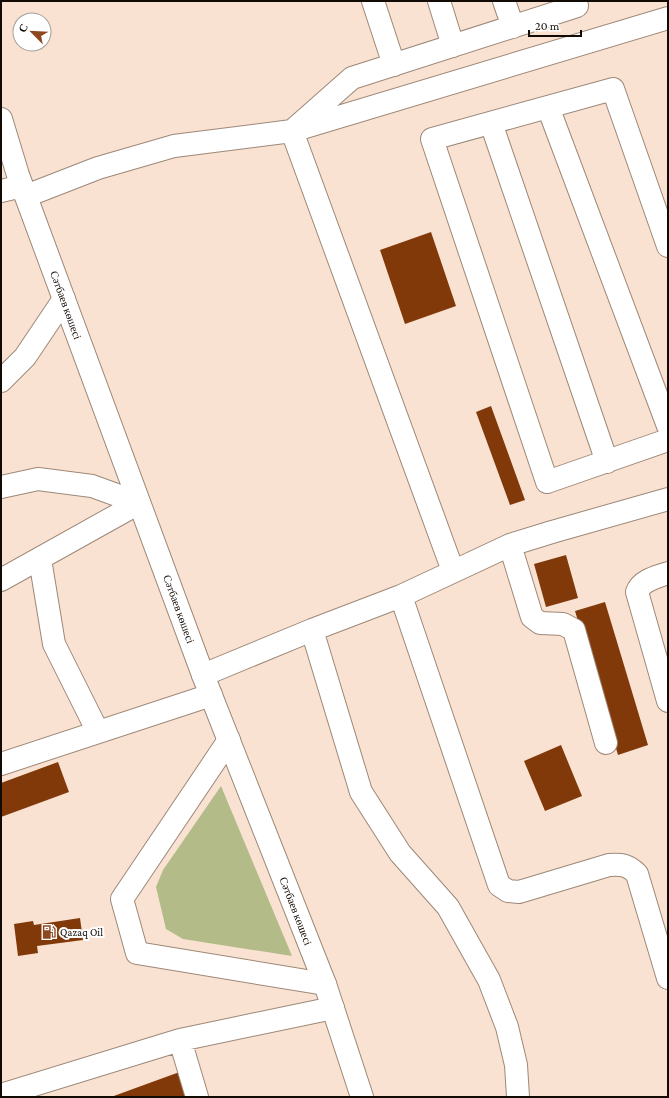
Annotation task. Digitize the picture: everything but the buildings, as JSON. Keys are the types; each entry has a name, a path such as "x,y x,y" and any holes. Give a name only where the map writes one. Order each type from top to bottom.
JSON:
{"main road":[{"path":"373,1 394,65"},
{"path":"439,1 453,46"},
{"path":"504,1 513,26"},
{"path":"292,131 352,78 577,6 576,1"},
{"path":"1,190 24,191 174,146 292,131 668,18"},
{"path":"668,246 613,89 432,139 547,482 668,440"},
{"path":"548,107 668,426"},
{"name":"Сәтбаев көшесі","path":"1,119 24,191 203,675 325,984 362,1097"},
{"path":"491,123 607,462"},
{"path":"292,131 453,571"},
{"path":"1,381 25,357 64,299"},
{"path":"1,487 38,479 92,486 139,503"},
{"path":"203,675 400,596 510,545 668,499"},
{"path":"1,580 139,503"},
{"path":"510,545 532,616 540,623 563,624 574,630 606,743"},
{"path":"40,559 54,644 98,732"},
{"path":"668,573 644,582 639,586 637,592 668,701"},
{"path":"400,596 499,885 508,891 520,892 609,865 620,864 631,868 637,874 668,978"},
{"path":"312,630 361,792 400,853 448,908 489,980 507,1027 516,1065 518,1097"},
{"path":"1,764 211,695"},
{"path":"229,740 122,899 136,953 325,984"},
{"path":"1,1095 180,1040 333,1008"},
{"path":"180,1040 197,1097"}],"green space":[{"path":"221,786 292,956 183,939 166,929 156,887 163,870"}],"place":[{"name":"Qazaq Oil","path":"49,932"}]}
